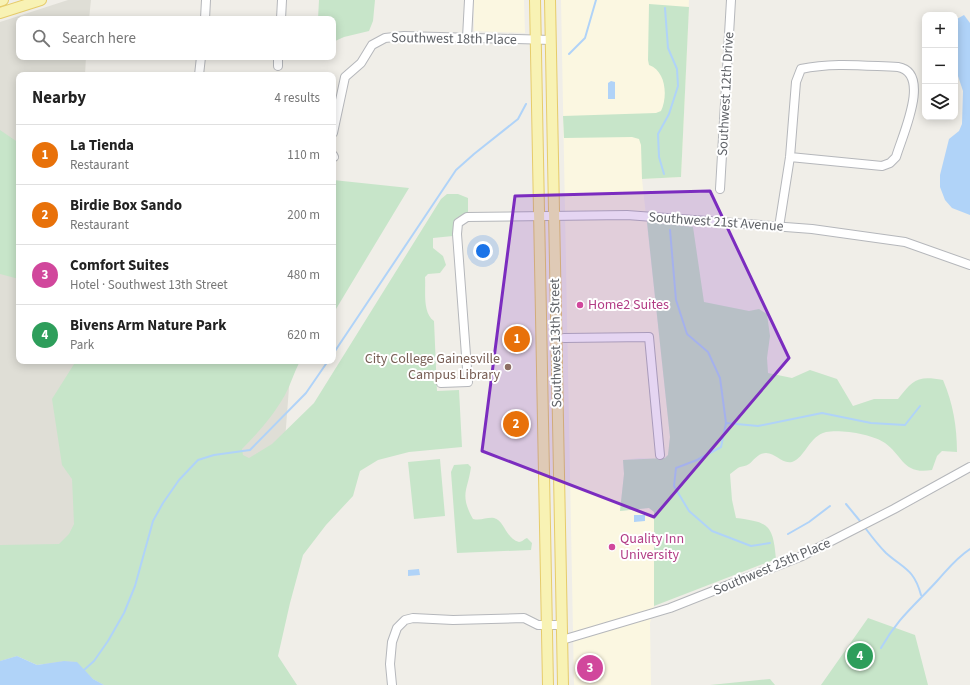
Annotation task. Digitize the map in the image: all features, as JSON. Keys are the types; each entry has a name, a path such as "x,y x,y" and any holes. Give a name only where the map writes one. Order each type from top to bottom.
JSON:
{"main road":[{"path":"0,13 41,0"},
{"name":"Southwest 13th Street","path":"535,0 548,685"},
{"name":"Southwest 13th Street","path":"550,0 554,216 560,338 557,409 563,685"},
{"path":"542,338 560,338"},
{"path":"542,354 547,360 553,405 557,409"},
{"path":"544,482 559,483"}],"street":[{"path":"205,16 206,0"},
{"path":"281,16 282,0"},
{"path":"467,38 469,0"},
{"name":"Southwest 12th Drive","path":"720,189 731,0"},
{"name":"Southwest 18th Place","path":"336,120 346,77 361,63 372,45 385,38 404,36 551,40"},
{"path":"199,72 201,60"},
{"path":"278,60 278,66"},
{"path":"778,227 790,157 796,82 802,69 818,65 849,65 898,67 905,68 910,72 915,92 896,157 890,163 882,166 790,157"},
{"name":"Southwest 21st Avenue","path":"441,383 468,382 457,234 458,223 467,218 539,216 652,216 854,234 905,242 970,265"},
{"path":"560,338 649,337 660,455"},
{"name":"Southwest 25th Place","path":"562,640 670,608 802,556 894,509 970,467"},
{"path":"392,685 390,653 396,631 405,620 413,618 453,620 524,618 538,625 562,625"}],"highlighted area":[{"path":"710,191 789,358 654,517 482,451 515,196"}],"shaded area":[{"path":"68,0 91,0 89,16 19,16"},
{"path":"474,0 524,0 525,33 474,31"},
{"path":"561,0 689,0 681,177 642,179 670,437 668,455 661,459 639,458 623,460 624,474 620,511 649,508 654,512 654,606 650,623 651,685 574,685"},
{"path":"16,17 16,60 86,60 85,72 16,72 16,364 291,364 283,467 104,685 93,679 17,656 0,661 0,22"}],"green space":[{"path":"319,0 375,0 373,21 369,31 344,37 336,41 336,16 318,16"},
{"path":"649,4 689,7 681,177 642,179 641,145 639,139 632,137 564,138 563,116 656,113 661,111 665,91 664,85 659,73 655,68 649,65 648,60"},
{"path":"0,130 16,141 16,278 0,274"},
{"path":"336,180 409,188 336,309"},
{"path":"447,194 458,194 468,198 468,212 455,219 453,236 433,238 433,248 443,256 446,265 440,273 428,274 425,277 426,307 430,317 434,321 437,391 459,390 462,447 409,452 378,460 360,471 353,496 326,525 303,555 278,656 297,685 104,685 93,679 76,662 64,661 37,665 17,656 0,661 0,545 59,544 69,534 74,524 72,479 62,465 52,399 74,364 298,364 280,403 265,424 242,449 243,455 249,458 272,444 314,403 441,199"},
{"path":"647,222 693,227 704,302 749,311 759,309 767,314 770,336 767,358 768,373 792,378 810,370 837,379 853,406 874,399 898,399 916,380 927,378 943,380 954,415 957,452 942,451 937,456 932,470 915,470 904,463 891,448 880,440 856,433 832,431 820,434 796,460 792,462 782,460 770,453 761,454 746,466 739,468 730,474 732,500 736,518 756,521 767,527 771,532 776,559 654,606 654,512 649,508 620,511 624,474 623,460 665,458 668,455 670,437"},
{"path":"440,459 445,516 414,519 408,462"},
{"path":"468,464 471,467 465,498 466,504 473,519 497,519 508,534 515,540 520,542 527,538 532,543 531,550 457,553 451,472 454,465"},
{"path":"868,618 915,635 928,685 821,685"},
{"path":"770,679 775,685 710,685"}],"water":[{"path":"964,15 970,23 970,215 952,208 945,200 940,187 940,175 949,139 959,131 962,124 963,91 958,76 958,18"},
{"path":"611,81 615,82 615,99 608,99 608,83"},
{"path":"634,515 645,515 645,521 634,522"},
{"path":"419,569 420,575 408,576 408,570"},
{"path":"17,656 37,665 64,661 77,662 93,679 104,685 0,685 0,661"}],"waterway":[{"path":"569,54 585,38 596,0"},
{"path":"664,174 659,157 658,134 669,114 678,86 677,69 668,48 665,8"},
{"path":"336,350 456,170 518,119 526,104"},
{"path":"670,230 676,300 687,334 708,352 720,378 726,423 721,447 697,460 676,468 674,486 689,511 712,531 751,546 770,543"},
{"path":"84,670 94,661 108,641 124,613 135,586 153,521 179,480 198,460 214,455 250,450 306,393 326,364"},
{"path":"726,423 758,426 822,413 871,423 905,425 920,406"},
{"path":"846,504 860,521"},
{"path":"788,534 809,522 830,506"},
{"path":"866,529 886,553 908,570 915,580 921,595"},
{"path":"881,648 893,629 907,613 956,560 970,549"}],"place":[{"name":"Home2 Suites","path":"580,305"},
{"name":"La Tienda","path":"517,339"},
{"name":"City College Gainesville Campus Library","path":"508,367"},
{"name":"Birdie Box Sando","path":"516,424"},
{"name":"Quality Inn University","path":"612,547"},
{"name":"Bivens Arm Nature Park","path":"860,656"},
{"name":"Comfort Suites","path":"590,668"}]}
